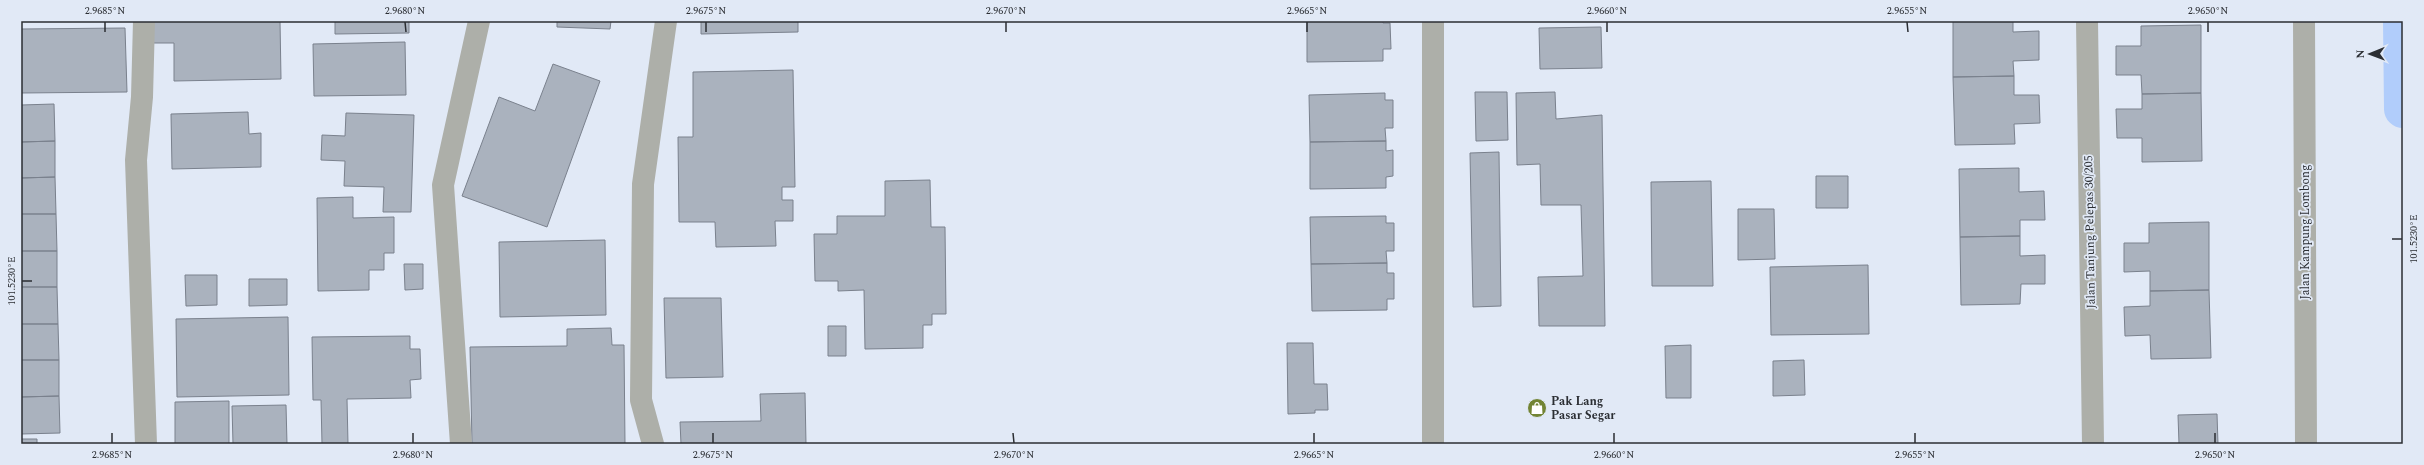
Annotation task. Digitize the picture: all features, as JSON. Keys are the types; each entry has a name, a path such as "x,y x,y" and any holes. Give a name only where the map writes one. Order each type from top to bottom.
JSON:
{"street":[{"path":"144,21 142,97 136,160 146,444"},
{"path":"460,444 443,185 479,21"},
{"path":"653,444 641,400 643,184 666,21"},
{"path":"1433,21 1434,444"},
{"name":"Jalan Tanjung Pelepas 30/205","path":"2087,21 2093,444"},
{"name":"Jalan Kampung Lombong","path":"2304,21 2306,444"}],"building":[{"path":"153,21 280,21 281,79 174,81 174,43 153,43"},
{"path":"335,21 409,21 409,33 335,34"},
{"path":"557,21 611,21 610,29 557,27"},
{"path":"701,21 798,21 798,32 701,34"},
{"path":"1307,21 1383,21 1383,23 1390,23 1391,49 1383,49 1383,61 1307,62"},
{"path":"1953,21 2013,21 2013,32 2039,31 2039,60 2013,61 2014,76 1953,77"},
{"path":"2201,25 2201,93 2142,94 2141,75 2116,75 2116,46 2141,46 2141,26"},
{"path":"1601,27 1602,68 1540,69 1539,28"},
{"path":"125,28 127,92 21,93 21,29"},
{"path":"405,42 406,95 314,96 313,44"},
{"path":"553,64 600,81 547,227 462,196 499,97 535,111"},
{"path":"793,70 795,187 782,187 782,200 793,200 793,221 775,221 776,246 716,247 715,222 679,222 678,137 693,137 693,72"},
{"path":"2014,76 2014,95 2039,95 2040,123 2014,124 2015,144 1955,145 1953,77"},
{"path":"1475,92 1507,92 1508,140 1476,141"},
{"path":"1555,92 1556,119 1602,115 1605,326 1539,326 1538,277 1583,276 1581,205 1541,205 1540,164 1517,165 1516,93"},
{"path":"1385,93 1385,100 1393,100 1393,128 1385,128 1386,141 1310,142 1309,95"},
{"path":"2201,93 2202,161 2142,162 2142,138 2117,138 2116,109 2142,109 2142,94"},
{"path":"54,104 55,141 21,142 21,105"},
{"path":"248,112 249,134 261,133 261,167 172,169 171,114"},
{"path":"346,113 414,115 411,212 383,212 384,187 344,186 345,161 321,160 322,135 345,136"},
{"path":"55,141 55,177 21,178 21,142"},
{"path":"1386,141 1386,151 1393,150 1393,176 1386,177 1386,188 1310,189 1310,142"},
{"path":"1499,152 1501,306 1473,307 1470,153"},
{"path":"2019,168 2019,192 2044,191 2045,220 2020,220 2020,236 1960,237 1959,169"},
{"path":"1816,176 1848,176 1848,208 1816,208"},
{"path":"55,177 56,214 21,214 21,178"},
{"path":"930,180 931,227 945,227 946,314 932,314 932,325 923,325 923,348 865,349 864,290 838,291 838,281 815,281 814,234 837,234 837,216 885,216 885,181"},
{"path":"1711,181 1713,286 1652,286 1651,182"},
{"path":"353,197 353,218 394,217 394,253 384,253 384,270 369,270 369,290 318,291 317,198"},
{"path":"1738,209 1774,209 1775,259 1738,260"},
{"path":"21,214 56,214 57,251 21,251"},
{"path":"1386,216 1386,223 1394,223 1394,251 1386,251 1387,263 1311,264 1310,217"},
{"path":"2209,222 2209,290 2150,291 2150,271 2124,272 2124,243 2149,243 2149,223"},
{"path":"2020,236 2020,256 2045,255 2045,284 2021,284 2020,304 1961,305 1960,237"},
{"path":"605,240 606,315 500,317 499,242"},
{"path":"21,251 57,251 57,287 21,287"},
{"path":"1387,263 1387,273 1394,273 1394,299 1387,299 1387,310 1312,311 1311,264"},
{"path":"404,264 423,264 423,289 405,290"},
{"path":"1868,265 1869,334 1771,335 1770,267"},
{"path":"185,275 217,275 217,305 186,306"},
{"path":"249,279 287,279 287,305 249,306"},
{"path":"21,287 57,287 58,324 21,324"},
{"path":"2209,290 2211,358 2151,359 2150,335 2125,336 2124,307 2150,306 2150,291"},
{"path":"664,298 721,298 723,377 666,378"},
{"path":"288,317 289,395 177,397 176,319"},
{"path":"21,324 58,324 59,360 21,360"},
{"path":"828,326 846,326 846,356 828,356"},
{"path":"611,328 612,345 624,345 625,444 472,444 470,347 567,346 567,329"},
{"path":"410,336 410,349 420,349 421,379 410,380 411,398 347,399 348,444 322,444 321,400 313,400 312,337"},
{"path":"1287,343 1313,343 1314,384 1327,384 1328,410 1315,410 1315,413 1288,414"},
{"path":"1691,345 1691,398 1666,398 1665,346"},
{"path":"21,360 59,360 59,396 21,397"},
{"path":"1804,360 1805,395 1773,396 1773,361"},
{"path":"805,393 806,444 681,444 680,422 761,421 760,394"},
{"path":"59,396 60,433 21,434 21,397"},
{"path":"229,401 229,444 175,444 175,402"},
{"path":"286,405 287,444 233,444 232,406"},
{"path":"2217,414 2218,444 2179,444 2178,415"},
{"path":"21,439 37,439 37,444 21,444"}],"waterway":[{"path":"2402,21 2403,109"}],"place":[{"name":"Pak Lang Pasar Segar","path":"1537,408"}]}
